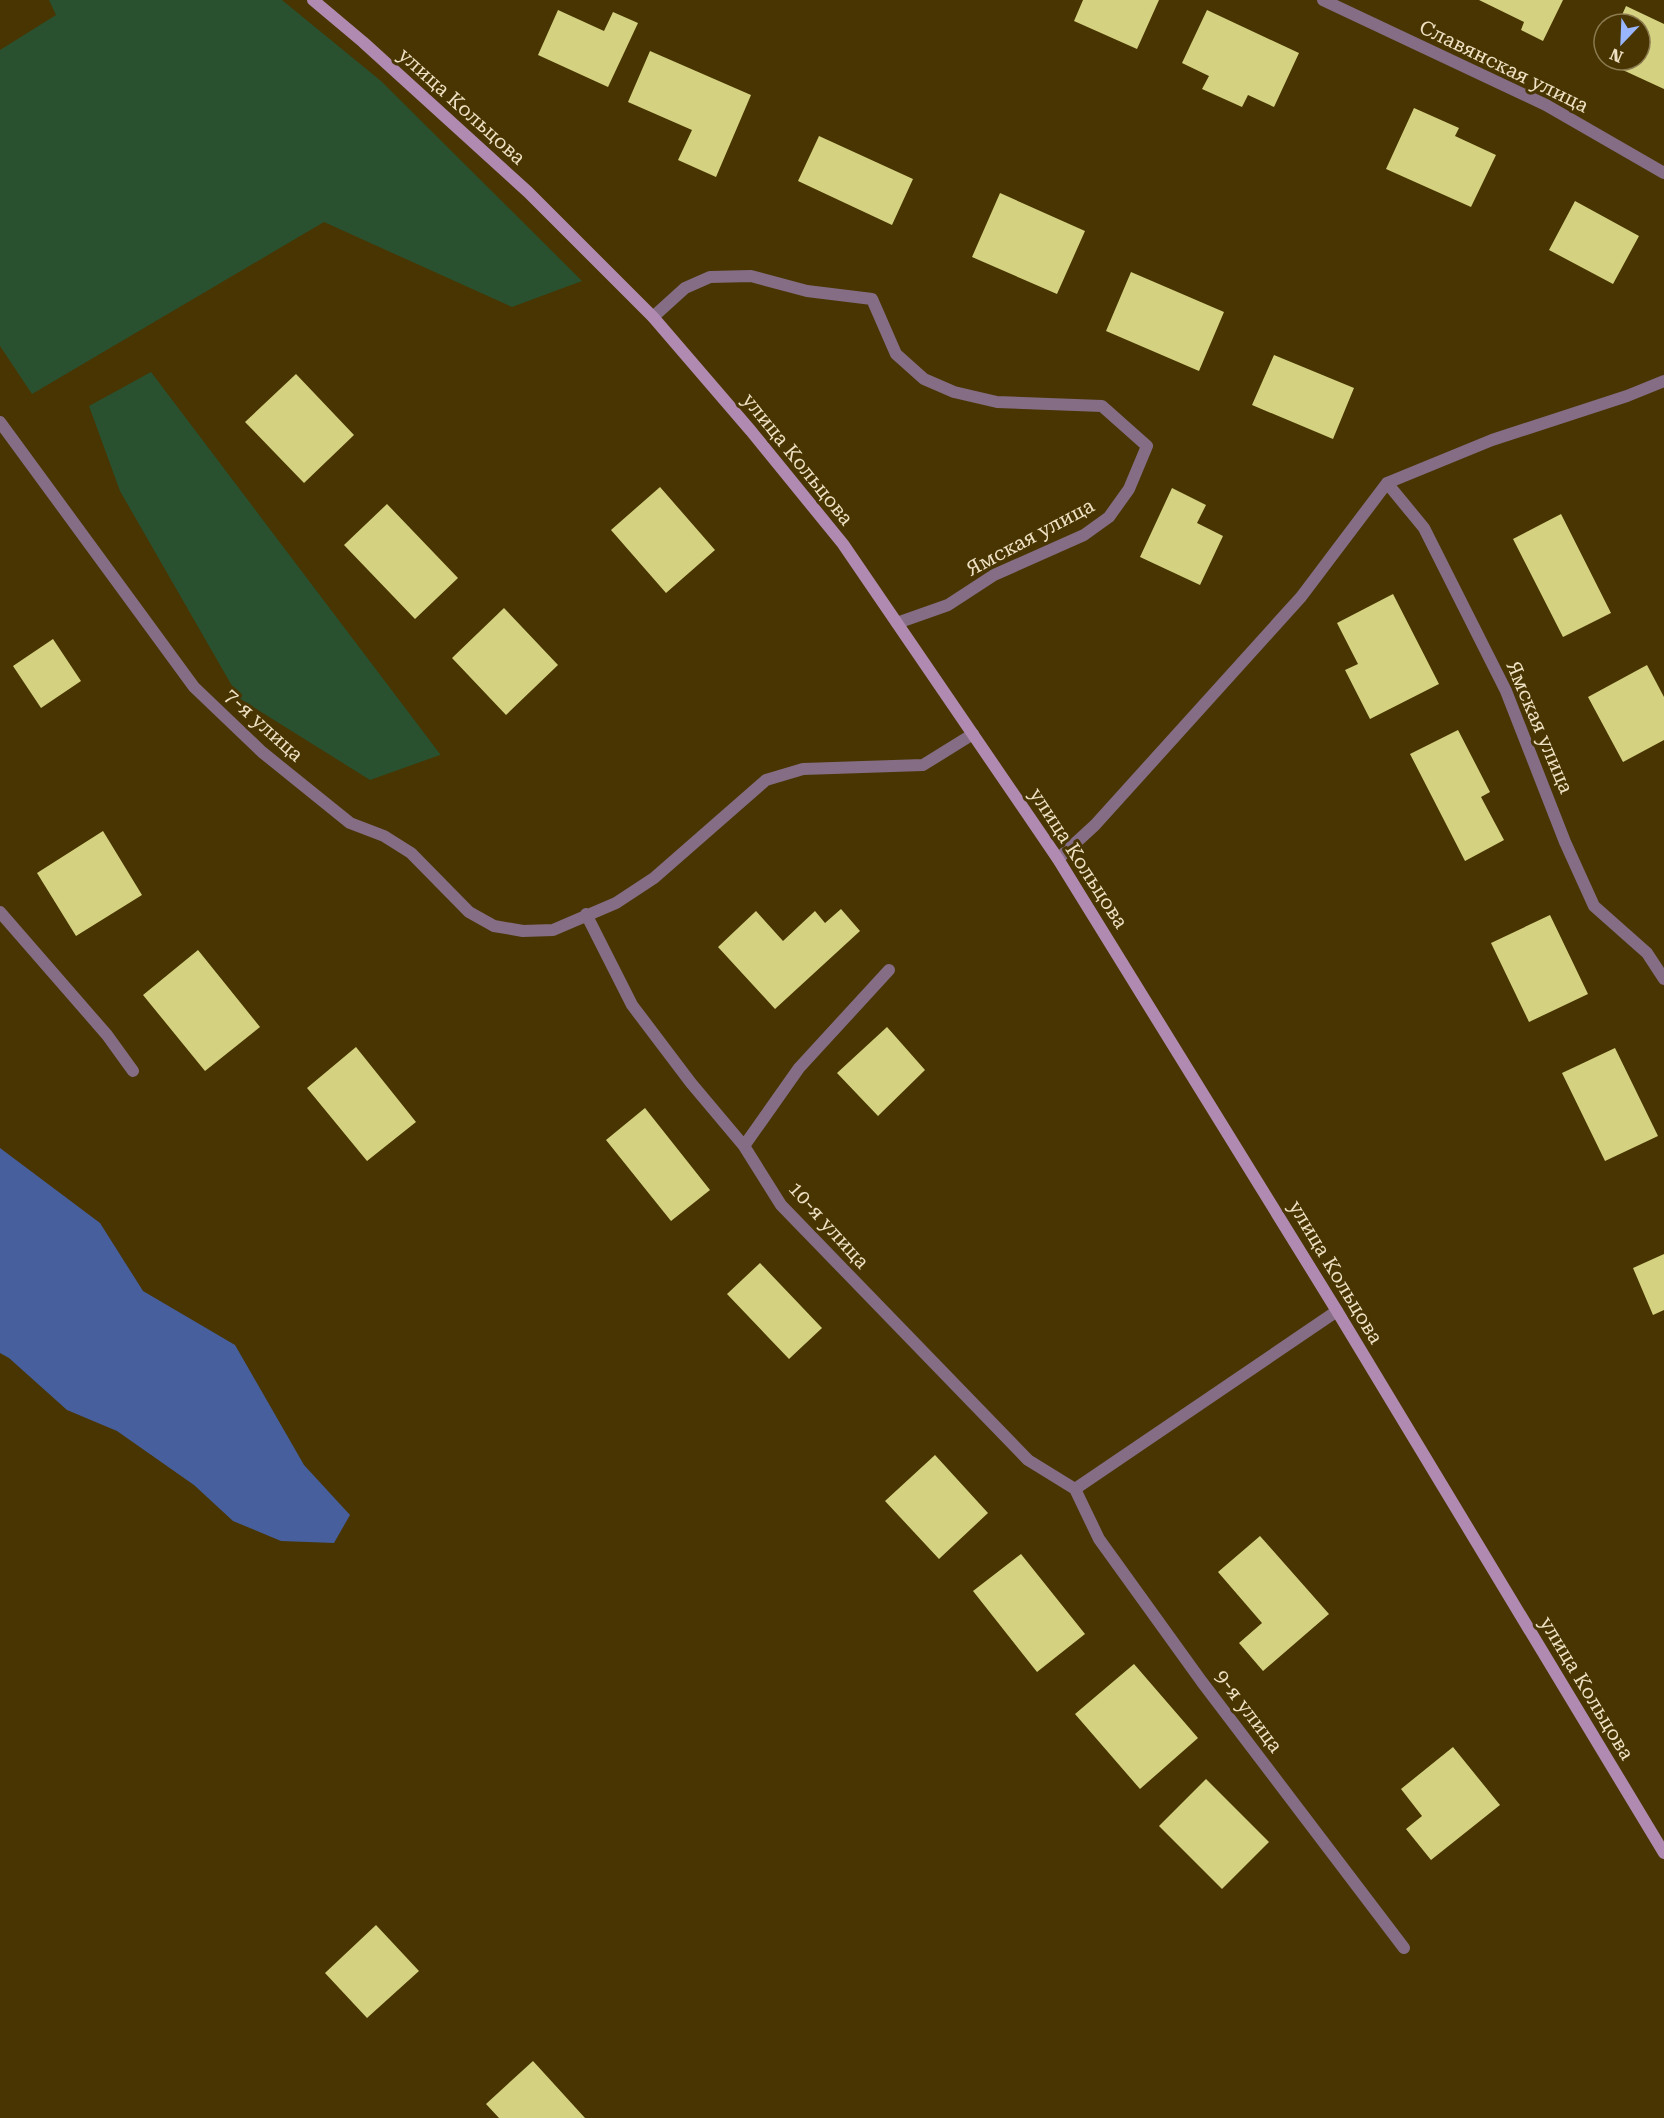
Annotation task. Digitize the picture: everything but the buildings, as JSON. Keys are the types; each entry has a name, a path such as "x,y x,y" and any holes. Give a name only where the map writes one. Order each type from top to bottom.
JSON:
{"main road":[{"name":"улица Кольцова","path":"313,0 363,42 528,192 653,317 751,430 843,544 1058,859 1337,1311 1664,1853"}],"street":[{"name":"Славянская улица","path":"1323,0 1546,105 1664,173"},
{"name":"Ямская улица","path":"653,317 685,288 710,277 751,276 807,291 872,299 896,354 924,379 954,392 998,402 1102,406 1147,446 1129,489 1109,517 1084,535 994,575 948,605 897,623"},
{"path":"1058,859 1095,825 1301,597 1387,483 1492,440 1664,381"},
{"name":"7-я улица","path":"0,422 194,687 262,752 350,823 384,836 411,853 469,912 494,926 523,931 553,930 616,903 654,878 766,780 803,770 923,765 973,734"},
{"name":"Ямская улица","path":"1387,483 1424,528 1506,691 1594,906 1647,953 1664,978"},
{"path":"0,912 107,1035 133,1071"},
{"name":"10-я улица","path":"586,914 632,1005 691,1083 744,1146 781,1205 1028,1460 1075,1489"},
{"path":"744,1146 799,1068 889,970"},
{"path":"1075,1489 1337,1311"},
{"name":"9-я улица","path":"1075,1489 1099,1539 1202,1682 1404,1948"}],"green space":[{"path":"49,0 282,0 381,81 582,281 512,307 324,222 32,394 0,346 0,50 56,15"},
{"path":"151,372 440,755 370,780 239,698 120,491 89,406"}],"water":[{"path":"0,1148 100,1223 143,1291 235,1345 304,1465 350,1515 334,1543 281,1541 233,1521 194,1485 117,1431 67,1410 9,1358 0,1353"}]}
